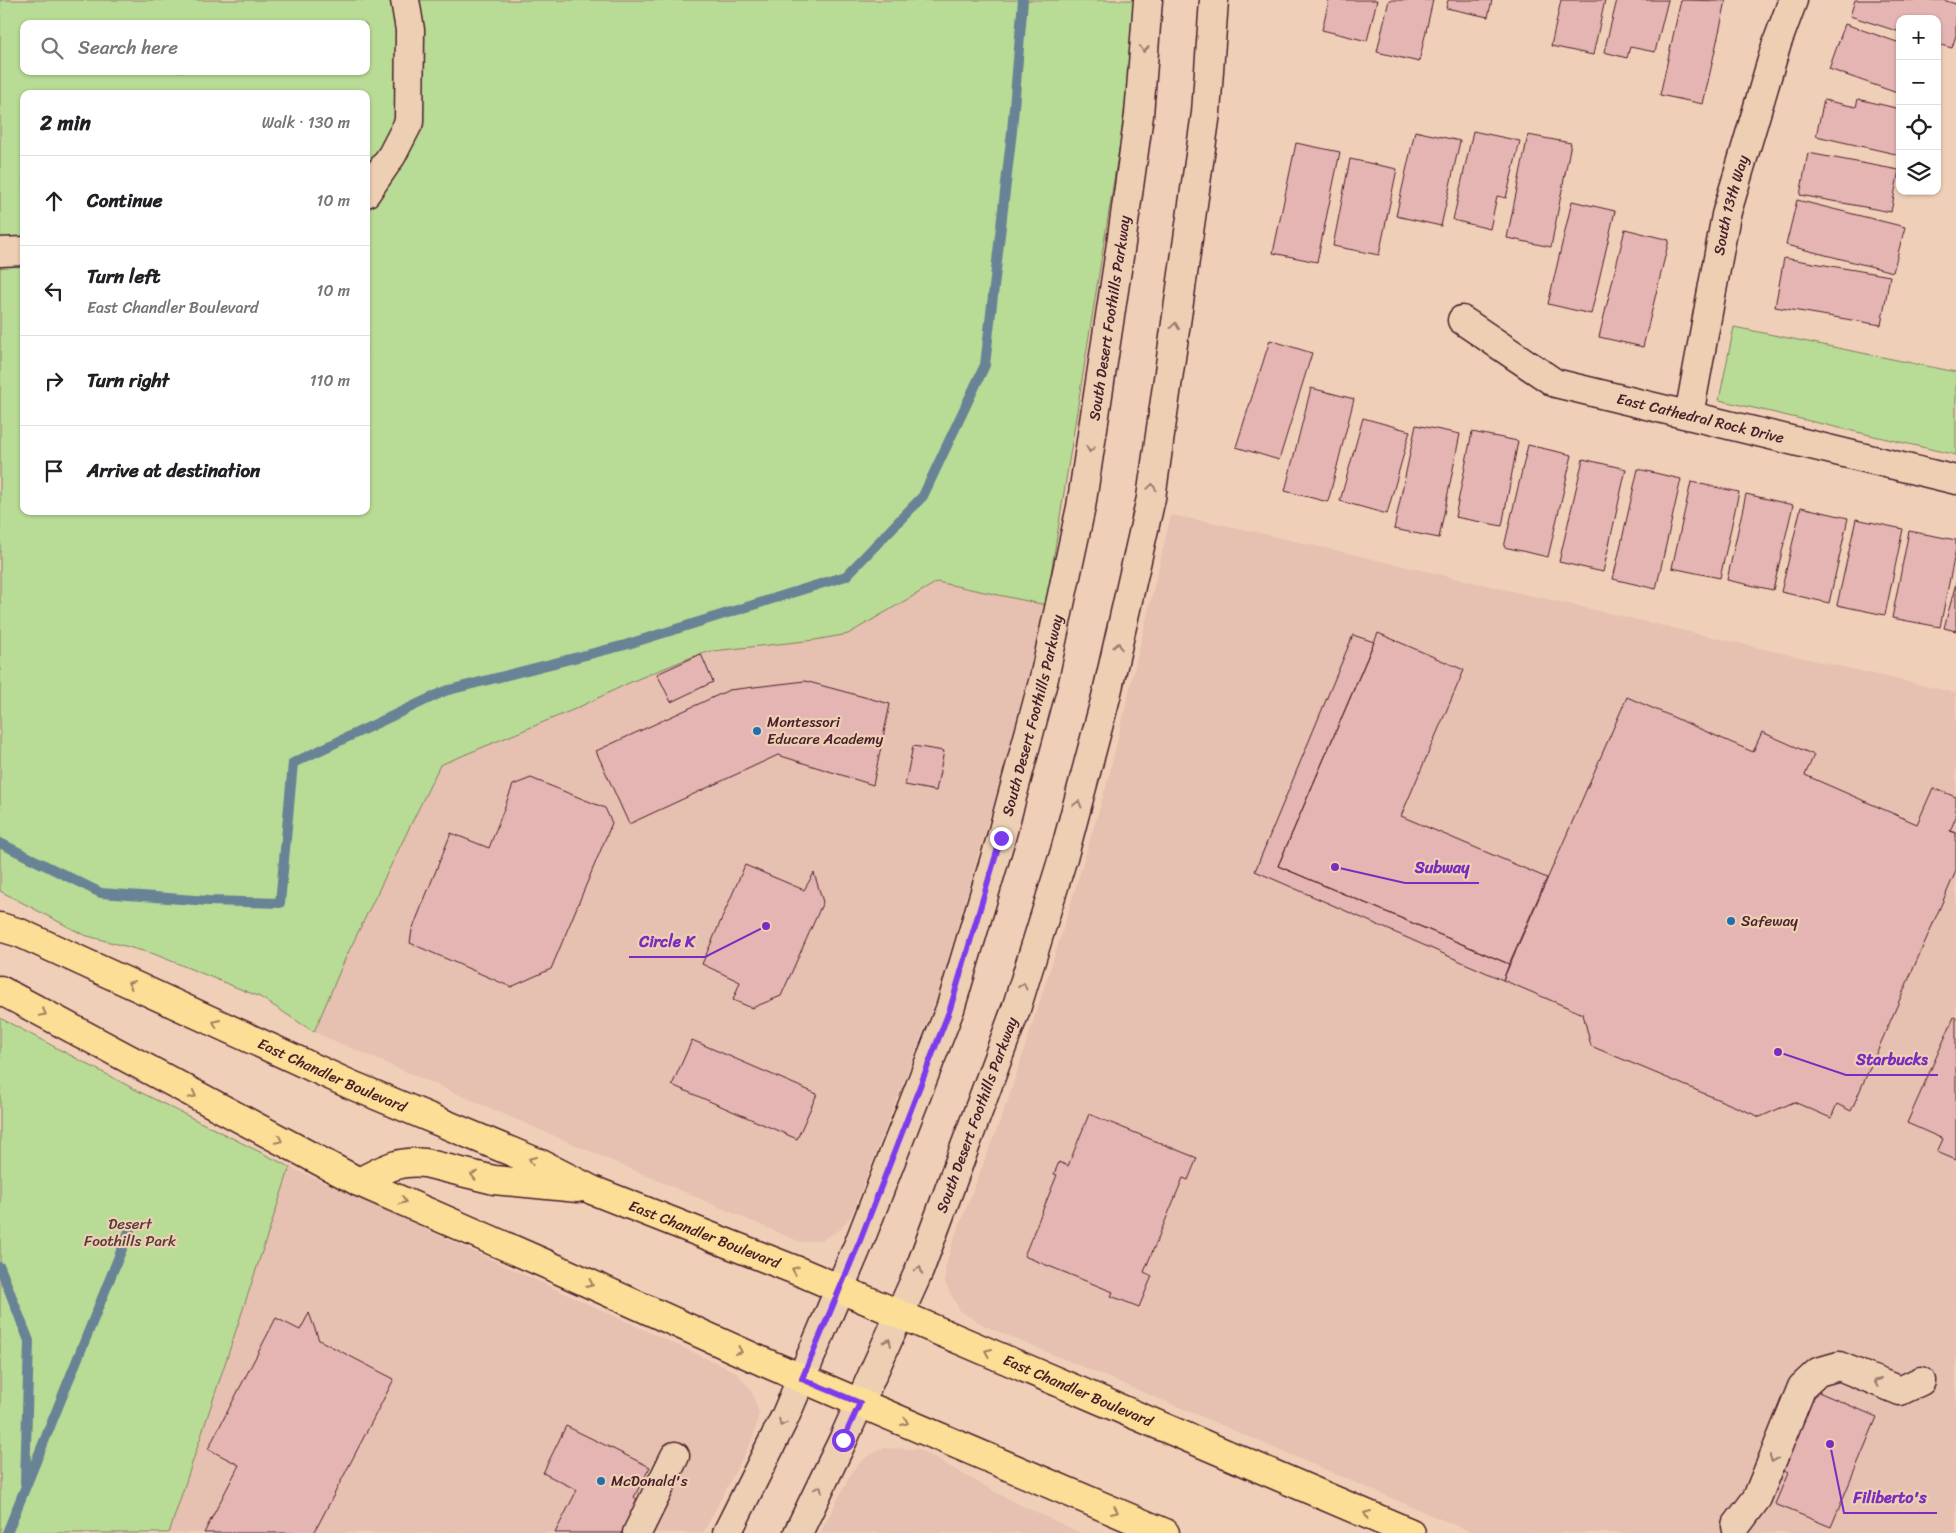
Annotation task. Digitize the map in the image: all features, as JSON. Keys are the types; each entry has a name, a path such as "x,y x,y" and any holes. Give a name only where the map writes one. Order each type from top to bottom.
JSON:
{"main road":[{"name":"East Chandler Boulevard","path":"0,927 20,934 349,1084 541,1164 592,1190 900,1314 1412,1533"},
{"path":"0,990 358,1182 802,1379 1165,1533"},
{"path":"358,1182 399,1163 413,1162 425,1163 494,1180 592,1190"}],"street":[{"path":"370,187 392,154 408,122 410,30 405,0"},
{"name":"South Desert Foothills Parkway","path":"727,1533 785,1417 859,1243 950,1009 1001,838 1044,678 1081,507 1116,280 1138,116 1148,0"},
{"name":"South Desert Foothills Parkway","path":"798,1533 860,1403 918,1271 1016,1009 1065,851 1106,697 1151,498 1206,112 1214,0"},
{"name":"South 13th Way","path":"1689,415 1726,215 1777,42 1793,0"},
{"path":"0,252 20,251"},
{"name":"East Cathedral Rock Drive","path":"1462,320 1555,383 1956,480"},
{"path":"1736,1526 1757,1498 1802,1387 1818,1372 1839,1366 1900,1392 1921,1381"},
{"path":"636,1533 675,1456"}],"shaded area":[{"path":"1171,515 1220,524 1956,693 1956,1533 1473,1533 985,1326 960,1311 945,1283 945,1269 951,1247 1007,1103 1063,929 1108,780"},
{"path":"937,582 1046,605 1002,775 937,996 852,1214 841,1229 822,1240 800,1242 314,1032 345,959 440,765 575,709 633,681 704,652 815,640 848,634"},
{"path":"290,1167 736,1372 751,1390 759,1413 753,1438 703,1533 169,1533"},
{"path":"883,1448 918,1449 1008,1499 1081,1533 820,1533 853,1470 865,1458"}],"green space":[{"path":"0,0 1137,0 1122,130 1046,605 937,582 848,634 815,640 704,652 633,681 575,709 440,765 345,959 314,1032 260,997 154,954 84,935 0,891"},
{"path":"1734,327 1956,372 1956,455 1719,400"},
{"name":"Desert Foothills Park","path":"0,1018 140,1092 290,1167 169,1533 0,1533"}],"building":[{"path":"1329,0 1377,0 1367,41 1322,30"},
{"path":"1389,0 1433,0 1419,62 1377,52"},
{"path":"1448,0 1492,0 1488,17 1446,8"},
{"path":"1561,0 1605,0 1593,55 1551,46"},
{"path":"1617,0 1668,0 1655,52 1630,47 1627,58 1604,52"},
{"path":"1681,0 1726,1 1703,104 1660,95"},
{"path":"1855,0 1943,0 1956,4 1956,35 1952,48 1941,45 1941,15 1896,15 1896,31 1850,16"},
{"path":"1845,24 1896,42 1896,93 1829,69"},
{"path":"1858,99 1896,108 1896,154 1816,136 1824,100 1856,107"},
{"path":"1415,131 1460,141 1441,226 1396,216"},
{"path":"1473,131 1520,141 1506,198 1497,196 1490,229 1453,220"},
{"path":"1528,135 1571,143 1551,247 1507,238"},
{"path":"1296,143 1340,152 1317,262 1273,253"},
{"path":"1808,153 1896,169 1896,186 1891,212 1800,195"},
{"path":"1350,159 1397,169 1379,255 1333,246"},
{"path":"1797,200 1905,227 1893,272 1786,245"},
{"path":"1572,201 1615,211 1591,314 1548,304"},
{"path":"1625,229 1669,240 1643,347 1599,337"},
{"path":"1784,258 1890,276 1881,325 1775,307"},
{"path":"1270,340 1312,353 1279,460 1236,447"},
{"path":"1311,388 1354,399 1328,502 1285,491"},
{"path":"1363,418 1410,431 1387,514 1340,501"},
{"path":"1416,425 1460,434 1439,538 1394,529"},
{"path":"1472,432 1518,441 1502,526 1455,517"},
{"path":"1528,445 1572,455 1548,557 1504,547"},
{"path":"1583,459 1626,469 1603,572 1559,562"},
{"path":"1638,469 1681,479 1656,589 1613,579"},
{"path":"1691,482 1739,492 1720,578 1672,568"},
{"path":"1746,494 1793,505 1773,590 1727,580"},
{"path":"1801,507 1848,518 1829,603 1781,592"},
{"path":"1856,519 1903,529 1885,615 1837,605"},
{"path":"1909,531 1956,540 1956,549 1940,627 1892,618"},
{"path":"1956,583 1956,631 1944,628"},
{"path":"1378,633 1464,670 1401,816 1547,878 1509,964 1278,866"},
{"path":"1353,635 1374,642 1278,866 1509,964 1503,980 1255,871"},
{"path":"701,654 713,682 671,702 657,674"},
{"path":"805,681 890,704 873,785 778,755 629,824 596,751 729,690"},
{"name":"Safeway","path":"1627,697 1753,752 1762,732 1814,755 1805,775 1917,824 1933,788 1956,797 1956,817 1950,831 1956,833 1956,871 1851,1111 1837,1104 1831,1118 1794,1102 1760,1117 1591,1046 1583,1014 1503,980"},
{"path":"913,746 944,751 936,791 905,785"},
{"path":"531,778 605,808 612,823 551,969 511,987 410,943 412,930 451,833 489,848 513,785"},
{"path":"745,865 804,890 814,873 823,902 781,996 752,1008 733,1000 740,982 702,964"},
{"path":"1954,1017 1956,1018 1956,1160 1937,1152 1943,1139 1907,1123"},
{"path":"692,1040 817,1094 797,1139 672,1085"},
{"path":"1089,1114 1197,1158 1188,1180 1183,1178 1144,1272 1152,1276 1139,1307 1111,1296 1113,1292 1024,1256 1057,1175 1054,1174 1059,1162 1068,1166"},
{"path":"309,1313 319,1340 394,1379 314,1533 204,1533 239,1465 208,1449 276,1318 300,1330"},
{"path":"1816,1391 1877,1417 1831,1527 1775,1504 1788,1473 1782,1470"},
{"name":"McDonald's","path":"566,1426 650,1467 634,1497 639,1501 623,1533 555,1533 577,1490 543,1473"}],"waterway":[{"path":"0,843 101,893 208,901 280,903 293,763 445,691 625,645 846,576 923,496 985,365 1012,131 1023,0"},
{"path":"7,1533 130,1229"},
{"path":"0,1267 29,1341 25,1483"}],"place":[{"name":"Montessori Educare Academy","path":"757,731"},
{"name":"Subway","path":"1335,867"},
{"name":"Safeway","path":"1731,921"},
{"name":"Circle K","path":"766,926"},
{"name":"Starbucks","path":"1778,1052"},
{"name":"Filiberto's","path":"1830,1444"},
{"name":"McDonald's","path":"601,1481"}],"route":[{"path":"843,1440 860,1403 802,1379 859,1243 950,1009 1001,838"}]}
